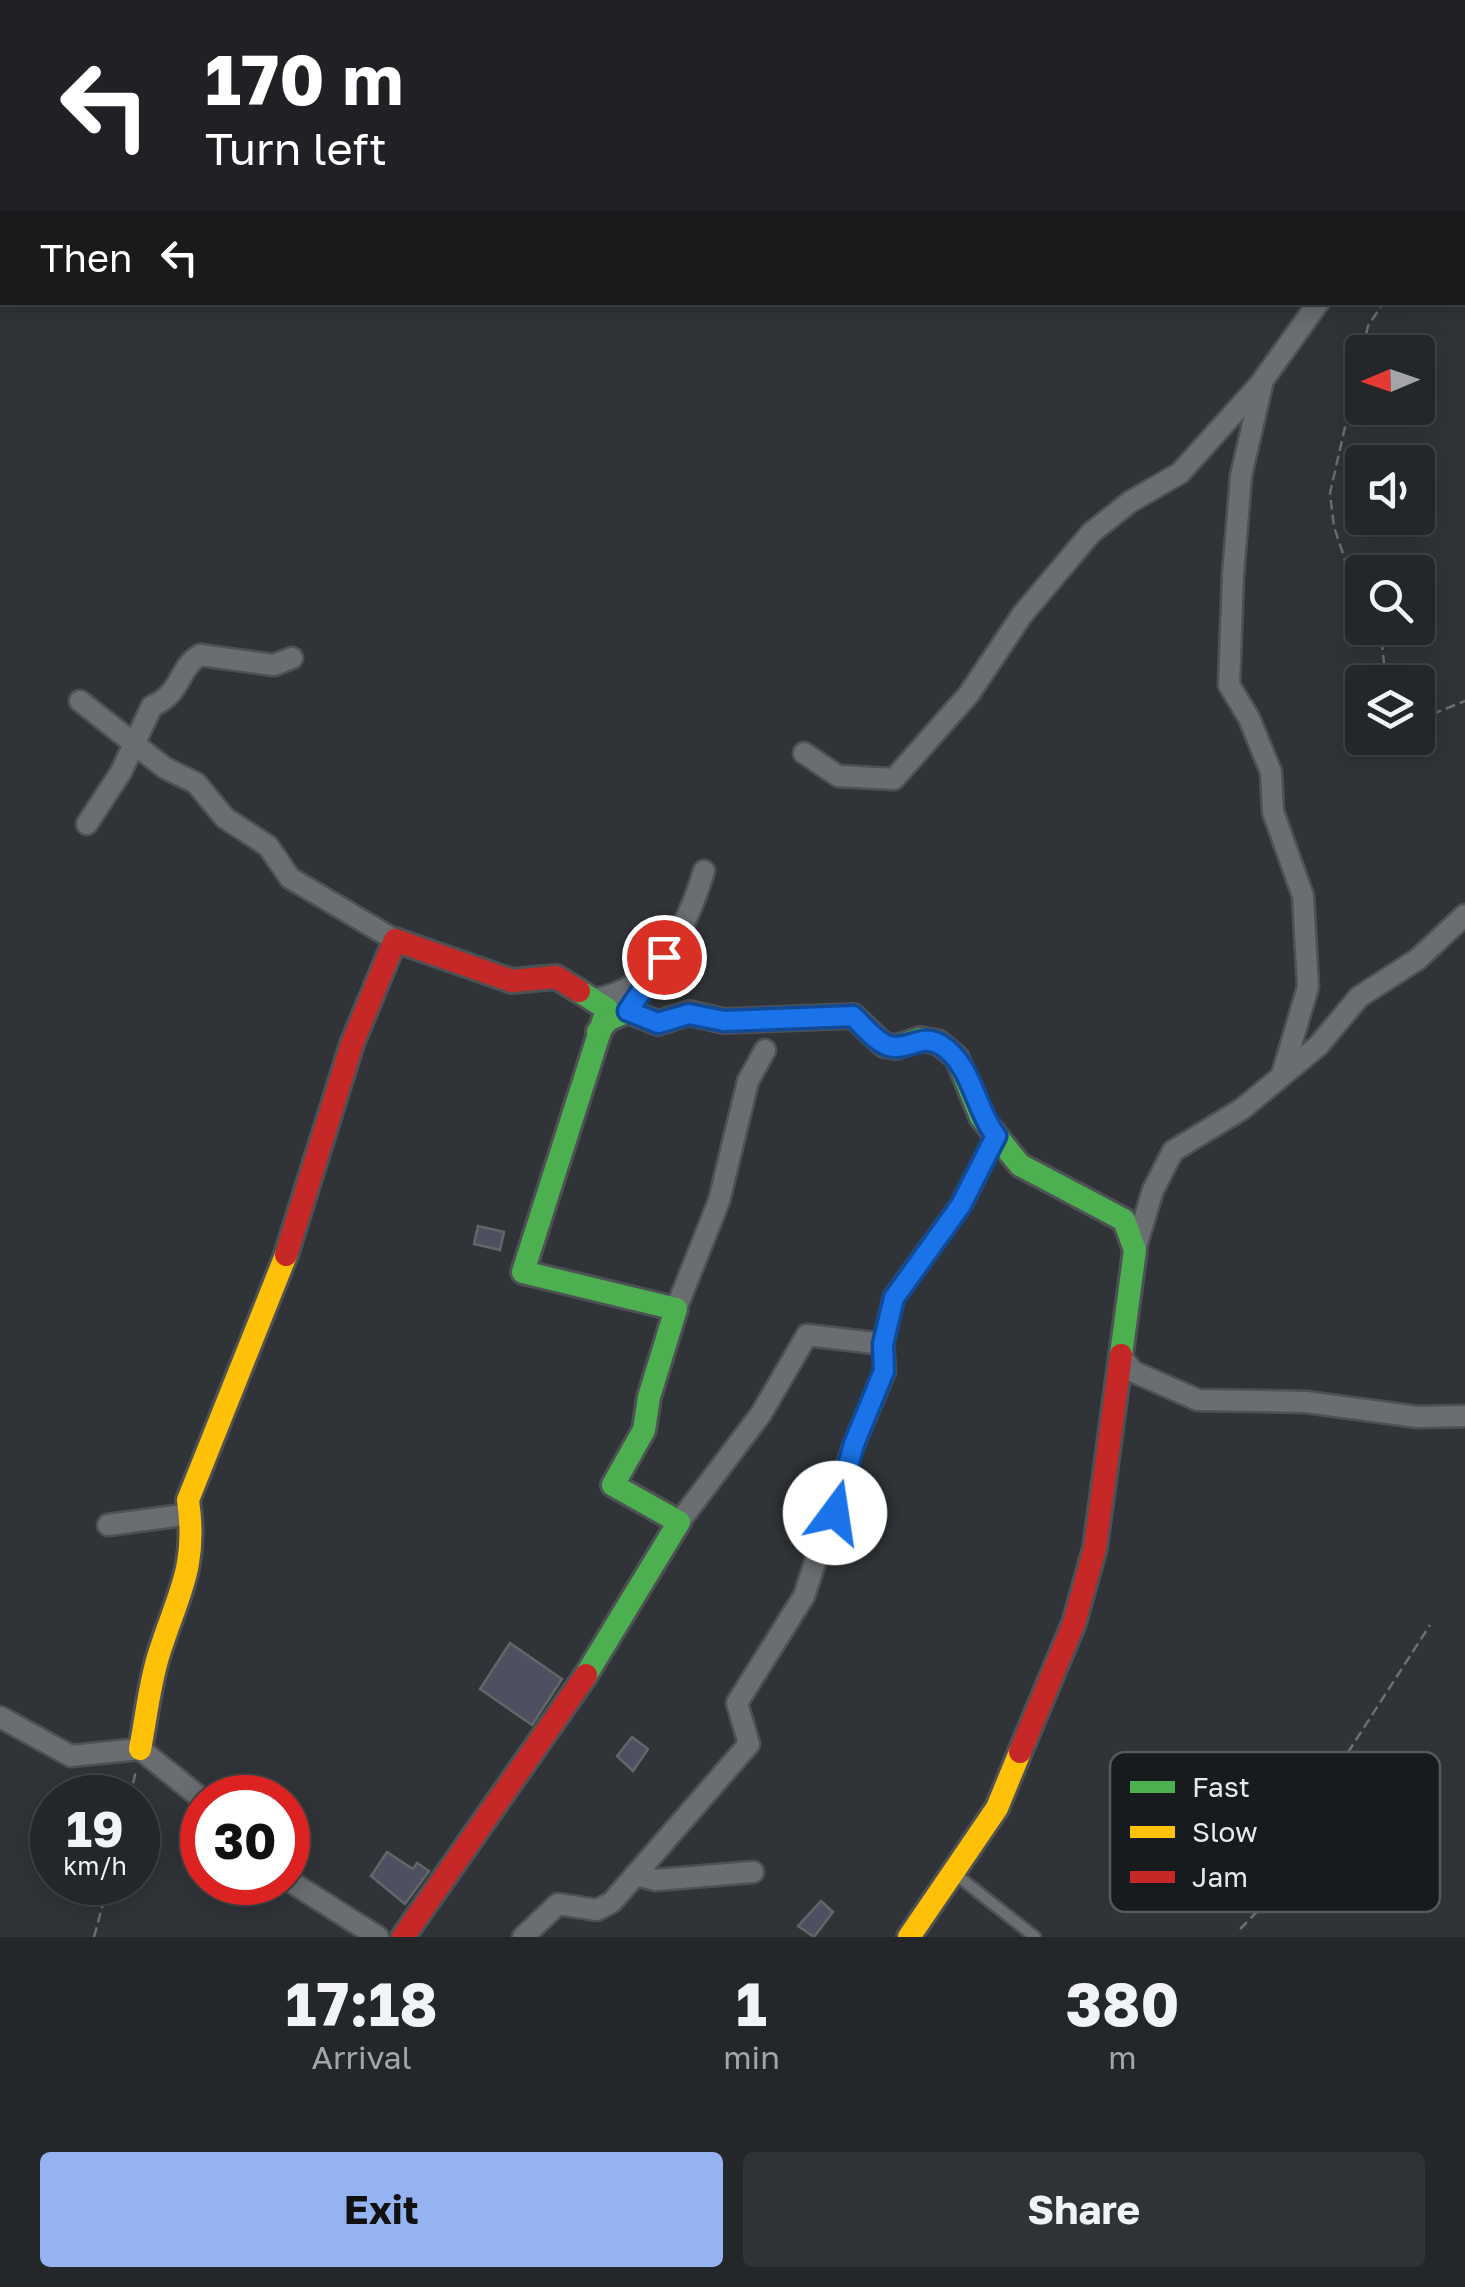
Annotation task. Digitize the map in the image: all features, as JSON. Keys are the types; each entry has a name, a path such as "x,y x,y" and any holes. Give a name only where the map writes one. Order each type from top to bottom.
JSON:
{"street":[{"path":"804,753 838,776 894,779 968,694 1022,615 1091,532 1180,473 1264,380 1317,305"},
{"path":"1264,380 1240,476 1229,686 1249,718 1271,772 1273,812 1303,896 1308,987 1282,1074"},
{"path":"88,824 152,706 170,698 190,661 200,655 274,665 292,658"},
{"path":"80,701 165,768 196,782 225,818 268,846 290,878 395,940 512,981 556,978 608,1009 523,1272 676,1309"},
{"path":"597,1034 608,1020 628,1011 689,911 704,871"},
{"path":"908,1937 997,1808 1074,1623 1095,1548 1135,1250 1152,1190 1173,1151 1242,1109 1318,1046 1359,997 1418,958 1465,915"},
{"path":"140,1750 156,1660 186,1584 194,1541 188,1500 279,1277 352,1044 368,1018 384,956 395,940"},
{"path":"594,999 612,996 654,970"},
{"path":"628,1011 658,1023 689,1014 724,1021 853,1016 884,1045 896,1047 920,1039 938,1042 957,1058 981,1117 1020,1165 1124,1220 1135,1250"},
{"path":"679,1522 613,1485 644,1430 649,1397 676,1309 719,1202 748,1081 765,1050"},
{"path":"523,1937 558,1904 605,1908 749,1744 749,1732 737,1703 804,1596 835,1513 854,1444 884,1371 883,1344 894,1298 961,1205 996,1136"},
{"path":"403,1937 511,1787 640,1592 679,1522 762,1414 807,1336 883,1344"},
{"path":"1120,1356 1134,1372 1198,1400 1306,1402 1418,1417 1465,1416"},
{"path":"108,1525 190,1514"},
{"path":"0,1716 71,1756 140,1750 180,1782"},
{"path":"635,1875 656,1880 734,1870 753,1872"},
{"path":"310,1894 378,1937"}],"lane":[{"path":"953,1872 1036,1937"}],"path":[{"path":"1345,560 1334,527 1330,492 1368,326 1382,305"},
{"path":"1435,713 1465,701"},
{"path":"1348,1752 1430,1625"},
{"path":"135,1775 140,1750"},
{"path":"94,1937 103,1905"},
{"path":"1240,1929 1257,1912"}],"building":[{"path":"478,1226 504,1232 500,1250 474,1244"},
{"path":"510,1643 562,1679 532,1725 480,1689"},
{"path":"632,1737 648,1749 633,1771 617,1756"},
{"path":"387,1852 413,1869 417,1863 429,1871 405,1904 371,1876"},
{"path":"821,1901 833,1912 814,1937 798,1926"}],"traffic: fast":[{"path":"579,991 607,1009 523,1272 676,1309 649,1397 644,1430 613,1485 679,1522 586,1675"},
{"path":"598,1032 608,1020 628,1011 658,1023 689,1013 724,1021 853,1016 884,1045 896,1047 920,1039 938,1042 957,1058 981,1117 1020,1165 1124,1220 1135,1250 1121,1355"}],"traffic: slow":[{"path":"140,1749 155,1668 188,1564 188,1500 286,1255"},
{"path":"909,1937 997,1808 1020,1752"}],"traffic: jam":[{"path":"286,1255 352,1044 395,940 512,981 556,977 579,991"},
{"path":"1020,1752 1074,1623 1095,1548 1121,1355"},
{"path":"403,1937 586,1675"}],"route":[{"path":"664,957 628,1011 658,1023 689,1014 724,1021 853,1016 884,1045 896,1047 920,1039 938,1042 957,1058 981,1117 996,1136 961,1205 894,1298 883,1344 884,1371 854,1444 835,1513"}]}
